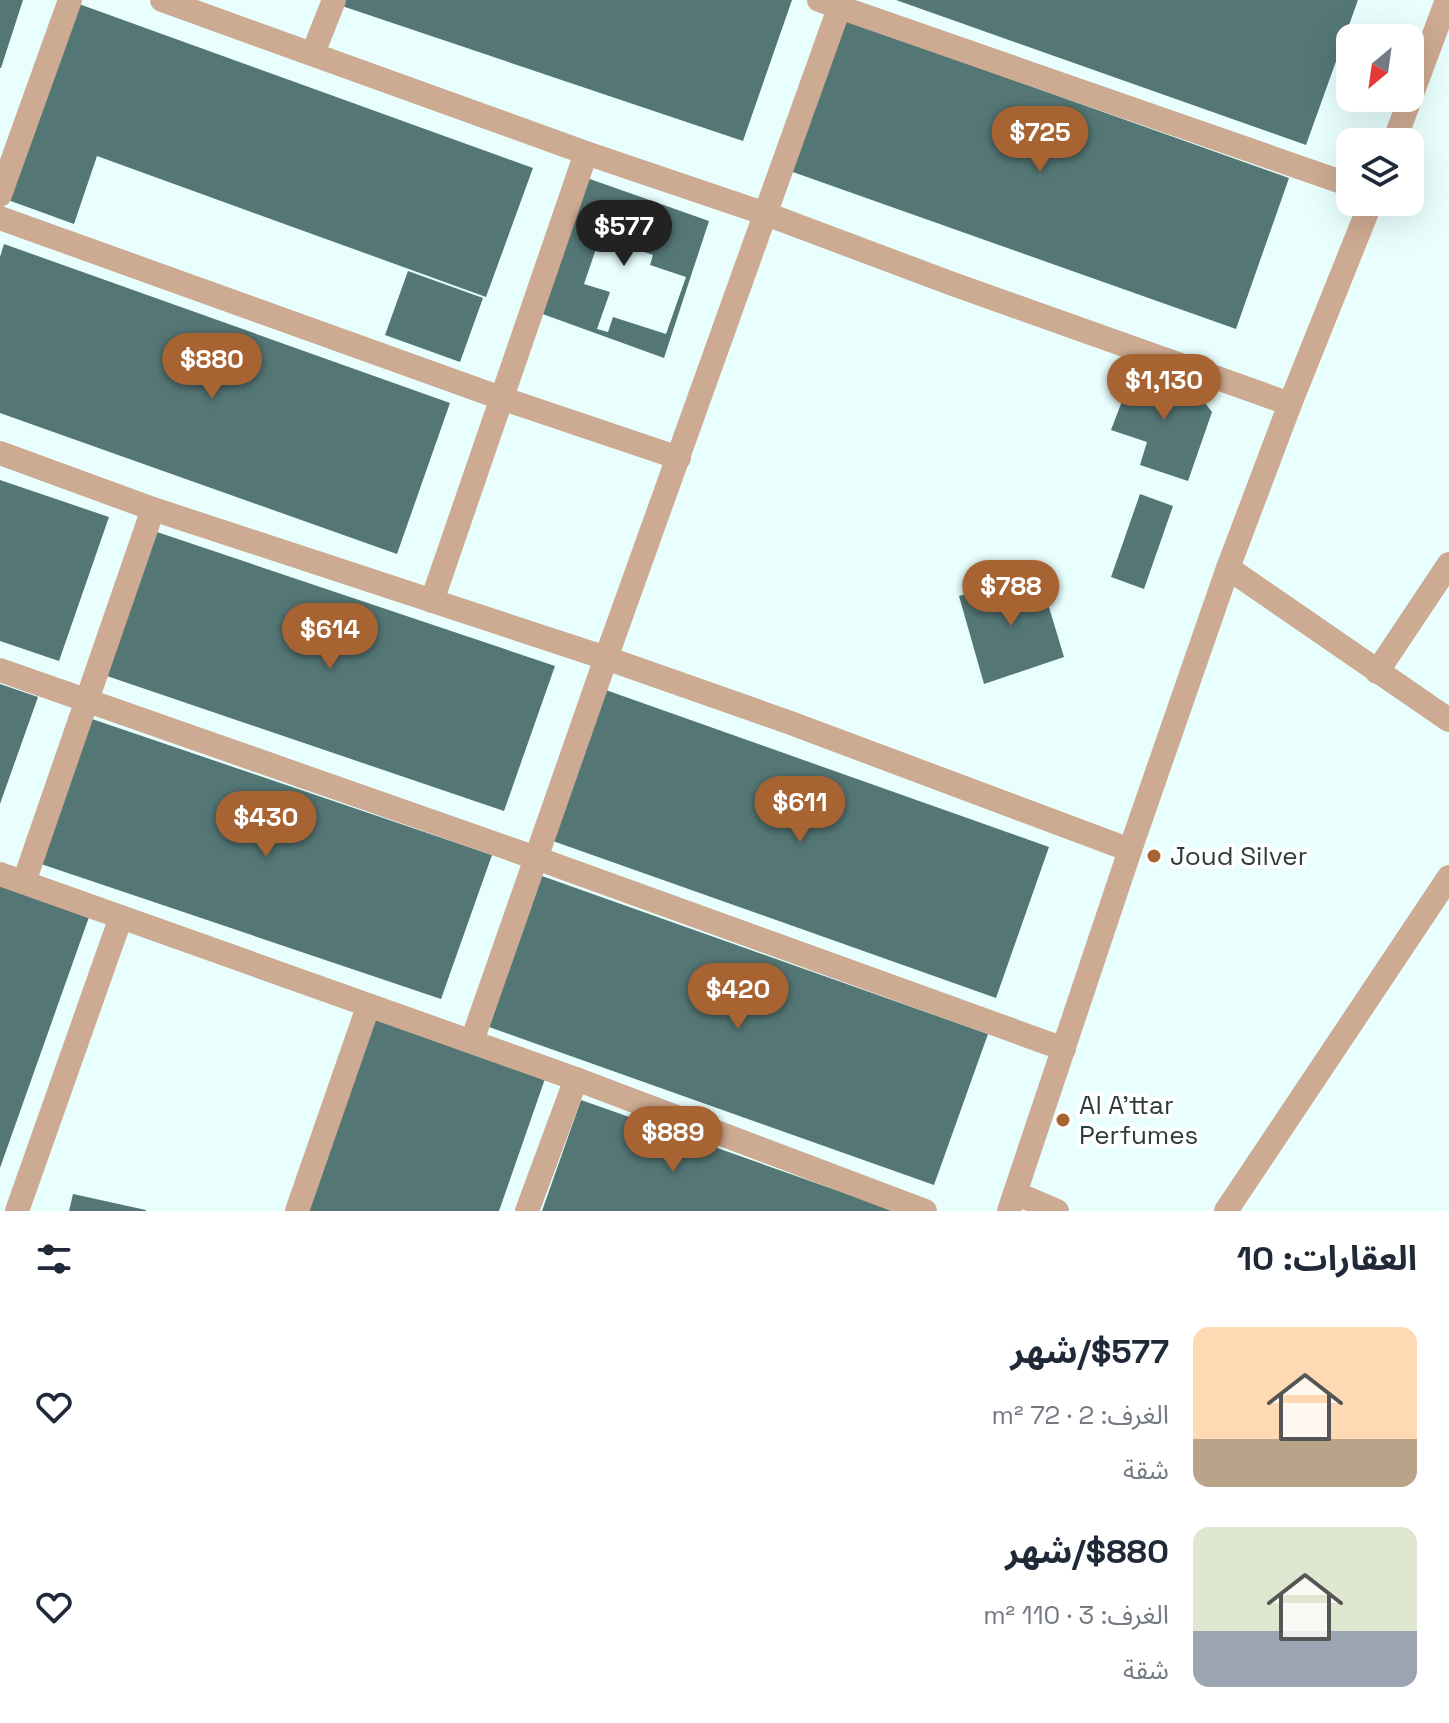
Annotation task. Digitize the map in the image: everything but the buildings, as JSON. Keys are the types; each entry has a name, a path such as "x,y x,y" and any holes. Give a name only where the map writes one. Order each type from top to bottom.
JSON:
{"street":[{"path":"0,195 70,0"},
{"path":"162,0 1290,404"},
{"path":"313,53 334,0"},
{"path":"472,1041 766,214 834,2 1336,180"},
{"path":"1399,128 1441,4"},
{"path":"432,601 586,153"},
{"path":"1057,1211 1012,1202 1228,568 1365,216"},
{"path":"0,218 501,398 679,458"},
{"path":"0,453 153,509 606,658 788,722 1130,850"},
{"path":"24,882 153,509"},
{"path":"1377,672 1449,564"},
{"path":"1228,568 1449,720"},
{"path":"0,670 536,858 1064,1049"},
{"path":"0,874 368,1007 472,1041 925,1211"},
{"path":"1226,1211 1449,877"},
{"path":"17,1211 121,917"},
{"path":"297,1211 368,1007"},
{"path":"527,1211 576,1079"}],"place":[{"name":"Joud Silver","path":"1154,856"},
{"name":"Al A'ttar Perfumes","path":"1063,1120"}]}
